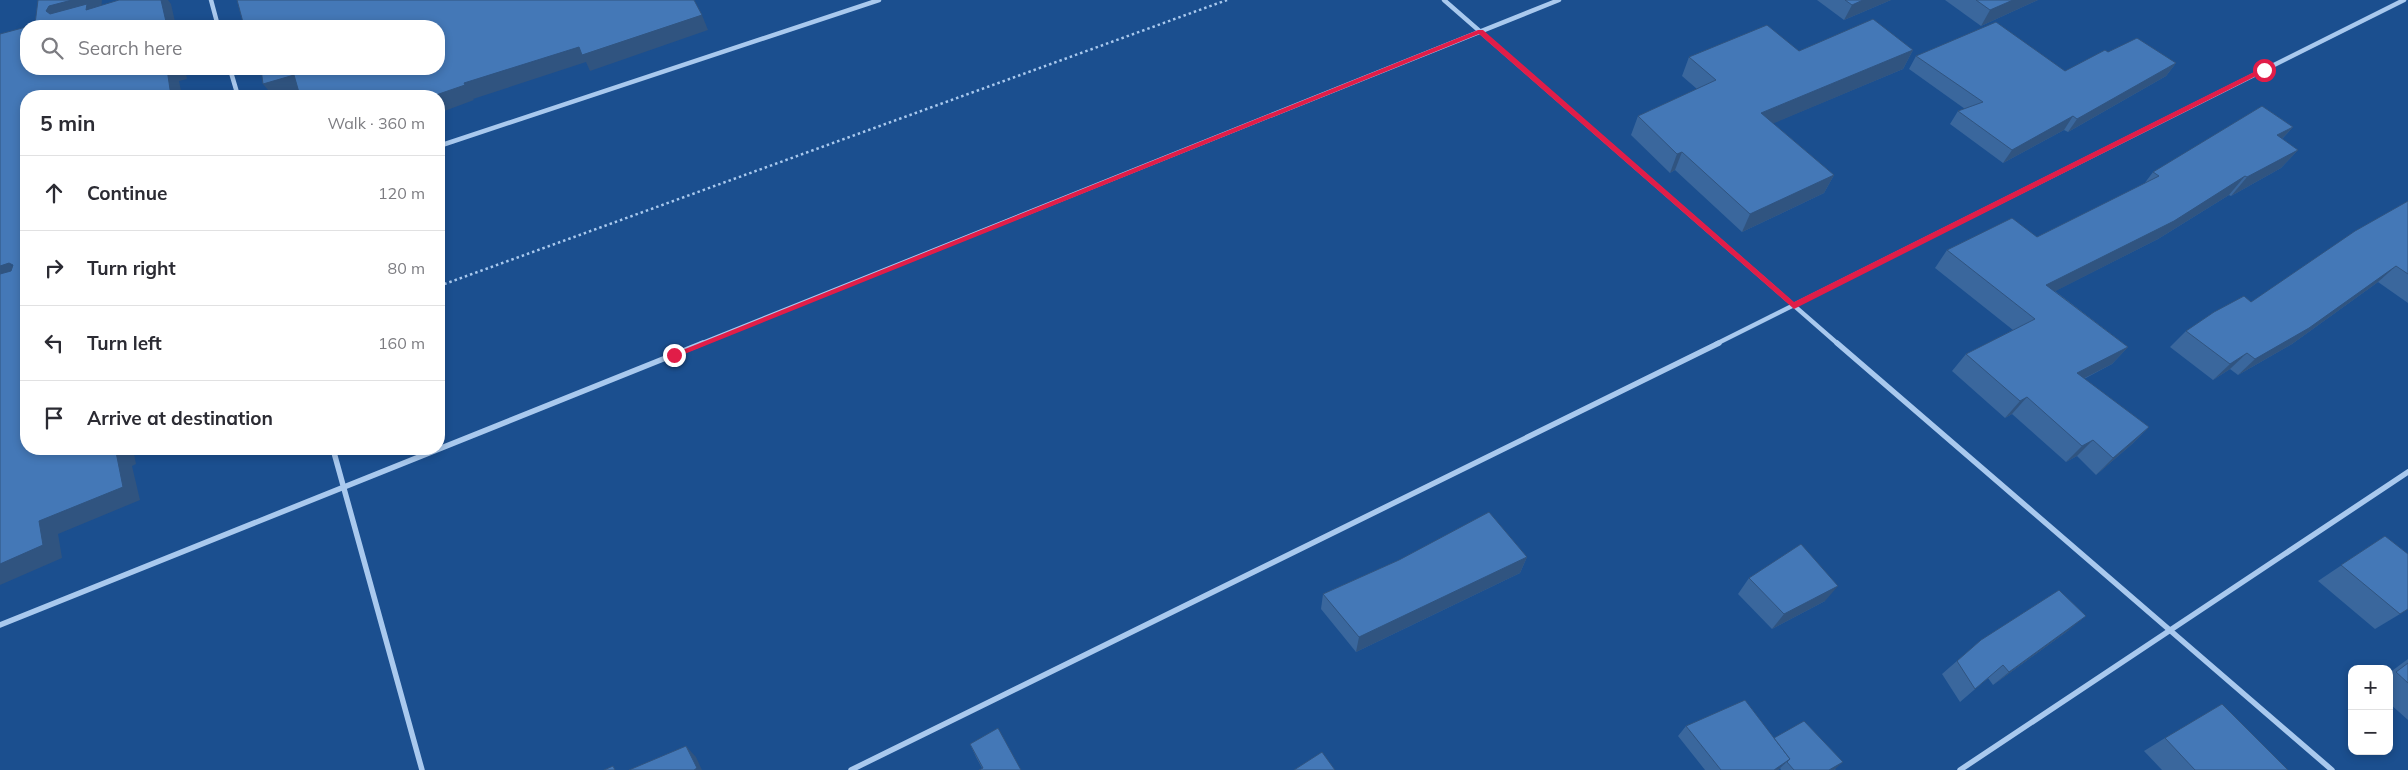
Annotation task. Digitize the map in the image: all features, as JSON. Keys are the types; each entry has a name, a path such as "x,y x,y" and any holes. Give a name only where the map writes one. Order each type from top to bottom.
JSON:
{"street":[{"path":"211,0 216,20"},
{"path":"445,144 879,0"},
{"path":"1444,0 1794,306 2332,770"},
{"path":"445,447 1559,0"},
{"path":"850,770 1794,306 2404,0"},
{"path":"232,75 236,90"},
{"path":"335,455 422,770"},
{"path":"0,625 426,455"},
{"path":"1960,770 2408,472"}],"path":[{"path":"445,284 1227,0"}],"building":[{"path":"38,0 72,0 49,6 46,11 50,14 87,4 86,10 119,0 161,0 166,20 36,20"},
{"path":"237,0 694,0 702,15 582,55 579,47 464,83 465,85 445,92 445,90 298,90 294,75 445,75 445,20 242,20"},
{"path":"1845,0 1863,0 1852,5"},
{"path":"1976,0 2013,0 1990,10"},
{"path":"1873,19 1913,50 1761,113 1834,175 1750,214 1682,152 1677,154 1638,116 1716,80 1689,57 1767,25 1799,51"},
{"path":"1996,22 2065,71 2105,50 2108,52 2137,38 2176,63 2077,119 2073,116 2012,150 1958,111 1983,102 1916,56"},
{"path":"20,29 20,75 168,75 170,90 20,90 20,455 117,455 123,487 39,521 43,545 0,564 0,274 11,271 13,265 9,263 0,266 0,34"},
{"path":"262,75 294,75 263,84"},
{"path":"2262,106 2293,127 2277,135 2298,150 2247,177 2245,176 2174,221 2046,285 2128,347 2077,373 2149,427 2113,458 2093,440 2082,446 2027,397 2020,401 1966,354 2035,319 1947,250 2012,218 2037,237 2159,176 2153,172"},
{"path":"2408,201 2408,274 2396,266 2309,328 2255,359 2247,353 2230,364 2186,331 2214,312 2244,296 2251,302 2355,231"},
{"path":"1489,512 1527,557 1359,637 1323,594 1399,560"},
{"path":"2385,536 2408,554 2408,609 2400,614 2341,565"},
{"path":"1801,544 1838,586 1784,614 1749,578"},
{"path":"2059,590 2086,616 2009,672 2003,665 1975,689 1957,661 1981,640"},
{"path":"2408,663 2408,683 2396,672"},
{"path":"1745,700 1790,759 1774,770 1721,770 1686,726"},
{"path":"2222,704 2288,770 2195,770 2165,738"},
{"path":"1804,721 1843,762 1829,770 1794,770 1787,762 1790,759 1774,738"},
{"path":"998,728 1021,770 979,770 983,768 970,744"},
{"path":"686,746 697,768 694,770 629,770"},
{"path":"1322,752 1335,770 1294,770"},
{"path":"613,766 615,770 604,770"}],"route":[{"path":"674,355 1480,32 1794,306 2264,70"}]}
